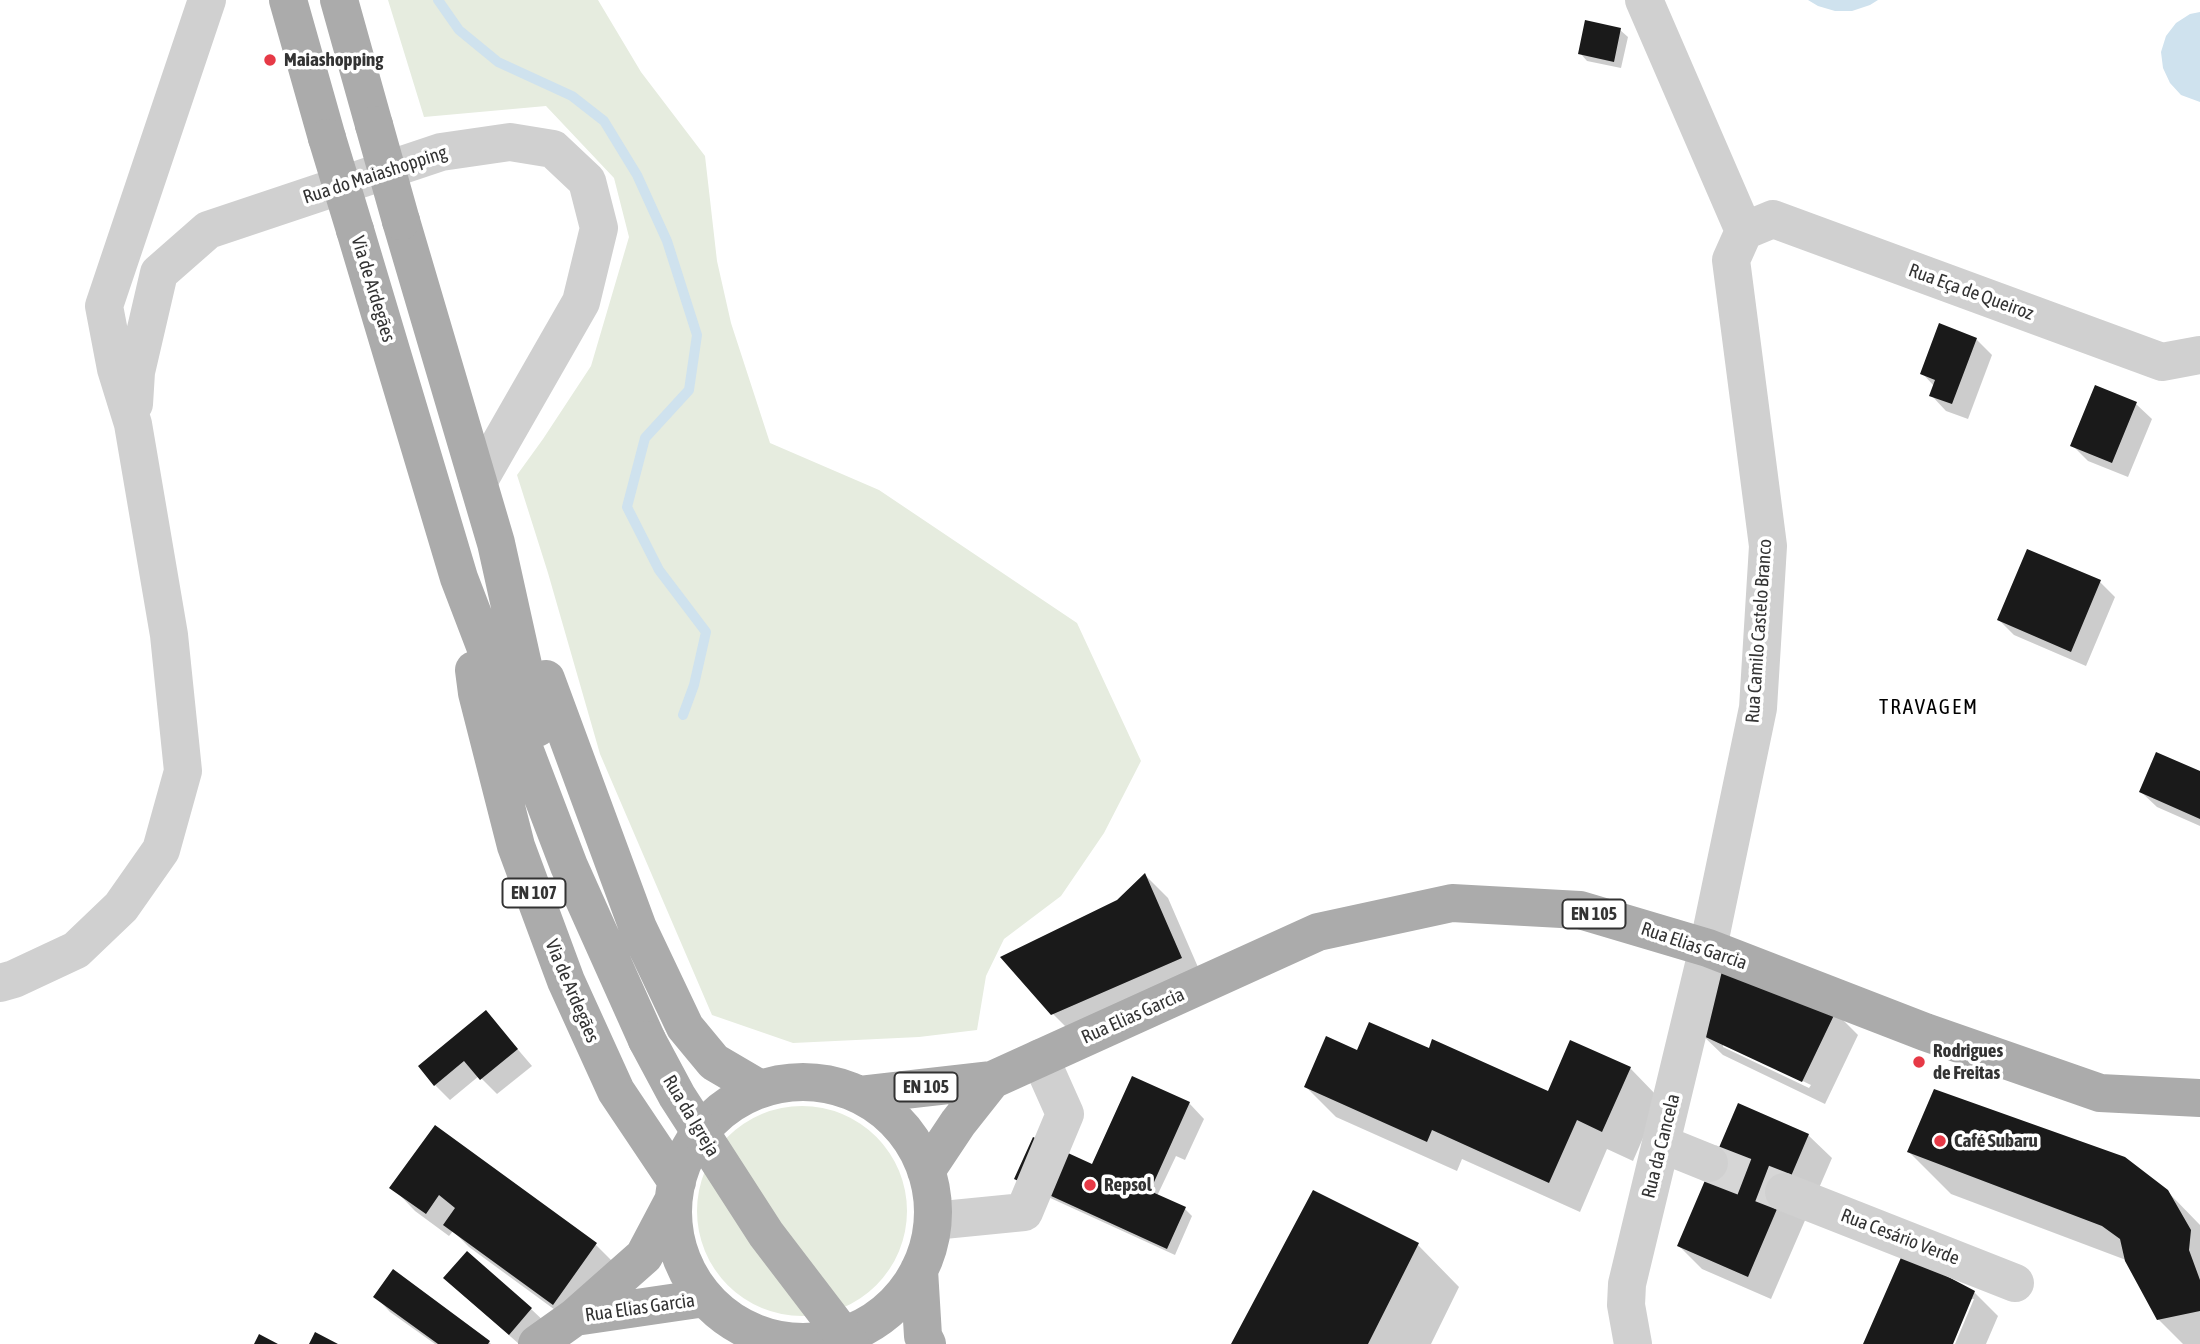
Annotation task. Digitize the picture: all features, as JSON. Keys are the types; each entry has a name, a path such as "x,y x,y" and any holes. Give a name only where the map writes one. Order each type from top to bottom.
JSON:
{"main road":[{"name":"Via de Ardegães","path":"288,0 459,578 569,866"},
{"name":"EN 107","path":"339,0 496,543 569,866"},
{"name":"EN 107","path":"496,543 638,928 685,1027 714,1062 760,1088"},
{"name":"Via de Ardegães","path":"459,578 477,694 516,846 566,981 616,1091 674,1193"},
{"name":"Rua da Igreja","path":"569,866 647,1040 677,1096 759,1224 850,1344"},
{"name":"Rua Elias Garcia","path":"860,1095 992,1080 1318,932 1452,903 1580,910 1708,948 1925,1032 2100,1093 2200,1098"},
{"name":"Rua Elias Garcia","path":"926,1171 958,1123 992,1080"},
{"name":"EN 105","path":"794,1082 828,1085 860,1095 888,1114 911,1140 926,1171 932,1196 933,1221 928,1247 919,1270 896,1303 863,1328 825,1341 784,1341 757,1337 724,1316 705,1298 686,1269 675,1238 674,1193 680,1166 699,1133 727,1106 760,1088 794,1082"},
{"name":"Rua Elias Garcia","path":"537,1344 575,1317 644,1256 674,1193"},
{"path":"919,1270 923,1336 927,1344"},
{"name":"Rua Elias Garcia","path":"575,1317 705,1298"}],"street":[{"name":"Rua do Maiashopping","path":"0,983 76,950 121,907 161,850 183,771 169,635 132,424 116,369 104,306 207,0"},
{"path":"1644,1 1744,231"},
{"name":"Rua do Maiashopping","path":"132,424 136,372 159,273 208,230 441,152 510,142 553,149 587,181 599,228 581,302 478,482"},
{"name":"Rua Eça de Queiroz","path":"1744,231 1773,219 2162,362 2199,354"},
{"name":"Rua Camilo Castelo Branco","path":"1708,948 1758,709 1768,546 1731,260 1744,231"},
{"name":"Rua da Cancela","path":"1633,1344 1626,1305 1628,1283 1708,948"},
{"path":"933,1221 1024,1212 1065,1114 1040,1058"},
{"path":"1662,1144 1709,1163"},
{"name":"Rua Cesário Verde","path":"1784,1192 2015,1283"}],"shaded area":[{"path":"388,0 598,0 641,72 705,156 717,261 731,323 770,443 879,490 1077,623 1141,761 1104,833 1061,896 1004,939 986,976 977,1030 919,1037 793,1043 712,1015 600,754 517,475 591,366 629,237 614,178 546,106 424,117"},
{"path":"802,1106 842,1114 876,1137 899,1171 907,1211 899,1251 876,1285 842,1308 802,1316 762,1308 728,1285 705,1251 697,1211 705,1171 728,1137 762,1114"}],"water":[{"path":"1808,0 1878,0 1852,11 1835,11"},
{"path":"2200,12 2200,102 2181,95 2170,83 2163,68 2161,52 2166,36 2176,23 2190,14"}],"building":[{"path":"1585,20 1621,28 1614,62 1578,54"},
{"path":"1939,323 1977,338 1952,404 1929,396 1935,380 1920,374"},
{"path":"2095,385 2137,402 2112,463 2070,446"},
{"path":"2027,549 2101,580 2071,652 1997,620"},
{"path":"2156,752 2200,771 2200,819 2139,792"},
{"path":"1145,873 1182,958 1051,1015 1000,957 1117,900"},
{"path":"1714,963 1836,1011 1802,1082 1697,1033"},
{"path":"486,1010 518,1049 480,1080 464,1061 434,1086 418,1066"},
{"path":"1369,1022 1429,1048 1432,1039 1548,1091 1570,1040 1631,1067 1602,1132 1577,1120 1549,1183 1432,1130 1427,1142 1304,1087 1326,1036 1357,1050"},
{"name":"Repsol","path":"1132,1076 1190,1102 1150,1191 1186,1207 1167,1249 1014,1179 1033,1137 1092,1164"},
{"path":"1934,1089 2125,1157 2168,1190 2191,1230 2189,1250 2200,1280 2200,1311 2157,1320 2125,1261 2120,1239 2102,1226 1907,1152"},
{"path":"1738,1103 1809,1134 1748,1277 1677,1246"},
{"path":"435,1125 597,1243 553,1305 443,1225 455,1208 439,1195 426,1214 389,1188"},
{"path":"1313,1190 1419,1243 1368,1344 1231,1344"},
{"path":"467,1251 532,1308 509,1335 443,1278"},
{"path":"1903,1253 1975,1291 1953,1344 1863,1344"},
{"path":"393,1269 490,1341 488,1344 438,1344 373,1297"},
{"path":"315,1332 338,1344 309,1344"},
{"path":"259,1334 278,1344 254,1344"}],"waterway":[{"path":"438,0 459,30 498,62 572,96 604,121 637,175 667,241 697,335 689,390 645,438 627,507 659,570 706,632 694,685 683,715"}],"tunnel":[{"path":"1709,1163 1784,1192"}],"place":[{"name":"Maiashopping","path":"270,60"},
{"name":"Rodrigues de Freitas","path":"1919,1062"},
{"name":"Café Subaru","path":"1940,1141"},
{"name":"Repsol","path":"1090,1185"}],"district":[{"name":"TRAVAGEM","path":"1929,707"}]}
